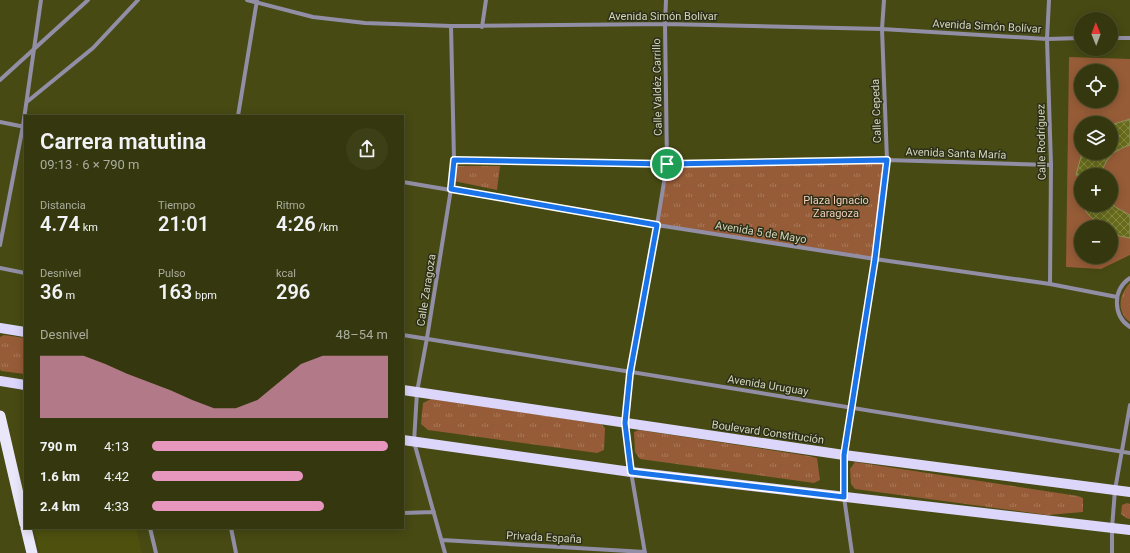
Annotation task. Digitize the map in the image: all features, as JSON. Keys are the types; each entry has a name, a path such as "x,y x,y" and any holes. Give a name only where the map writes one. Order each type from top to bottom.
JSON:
{"highway":[{"path":"0,416 24,520"},
{"path":"26,529 32,553"}],"main road":[{"path":"0,328 24,332"},
{"path":"0,381 24,385"},
{"name":"Boulevard Constitución","path":"404,390 844,455 1130,492"},
{"path":"404,440 631,472 1130,530"}],"street":[{"path":"25,115 41,0"},
{"path":"0,80 88,0"},
{"path":"27,101 92,48 138,0"},
{"name":"Avenida Simón Bolívar","path":"247,0 256,1 313,17 364,23 451,26 665,24 882,29 1048,38 1074,38"},
{"path":"482,26 486,0"},
{"name":"Calle Valdéz Carrillo","path":"645,552 631,472 625,423 630,373 667,164 666,0"},
{"name":"Calle Cepeda","path":"852,553 844,497 844,455 875,259 887,160 882,29 884,0"},
{"name":"Calle Rodríguez","path":"1048,0 1051,165 1050,284"},
{"path":"238,115 256,1"},
{"name":"Calle Zaragoza","path":"445,553 414,442 417,392 451,189 454,160 451,26"},
{"path":"1118,38 1130,38"},
{"path":"0,122 24,127 0,244"},
{"name":"Avenida Santa María","path":"454,160 667,164 887,160 1051,165"},
{"name":"Avenida 5 de Mayo","path":"404,182 657,225 875,259 1050,284 1117,297"},
{"path":"0,268 24,273"},
{"path":"1130,278 1120,288 1116,307 1119,316 1130,328"},
{"name":"Avenida Uruguay","path":"404,335 1130,453"},
{"path":"1112,553 1115,490 1130,405"},
{"path":"404,513 434,512"},
{"path":"150,529 156,553"},
{"path":"230,529 236,553"},
{"name":"Privada España","path":"442,540 645,552"}],"shaded area":[{"path":"34,529 136,529 142,553 40,553"}],"green space":[{"path":"1069,57 1130,59 1130,255 1118,261 1118,220 1074,220 1074,264 1111,264 1101,269 1066,267"},
{"name":"Plaza Ignacio Zaragoza","path":"887,160 875,259 658,224 667,164"},
{"path":"457,166 500,166 497,190 454,181"},
{"path":"1130,283 1130,322 1126,318 1121,308 1121,298 1126,287"},
{"path":"4,335 24,338 24,374 1,371 0,337"},
{"path":"431,399 601,424 605,428 604,450 597,453 428,430 421,424 423,403"},
{"path":"639,430 817,458 820,480 814,483 640,459 635,452 634,432"},
{"path":"855,462 1078,496 1083,498 1083,512 1047,515 855,489 851,484 850,469"},
{"path":"1127,503 1130,504 1130,519 1121,514 1122,505"}],"building":[{"path":"1130,119 1130,145 1118,150 1118,123"},
{"path":"1080,160 1107,160 1103,168 1078,168"},
{"path":"1118,209 1130,215 1130,238 1118,235 1118,220 1094,220 1087,213 1118,212"}],"route":[{"path":"454,160 667,164 887,160 875,259 844,455 844,497 631,472 625,423 630,373 657,225 451,189 454,160"}]}
